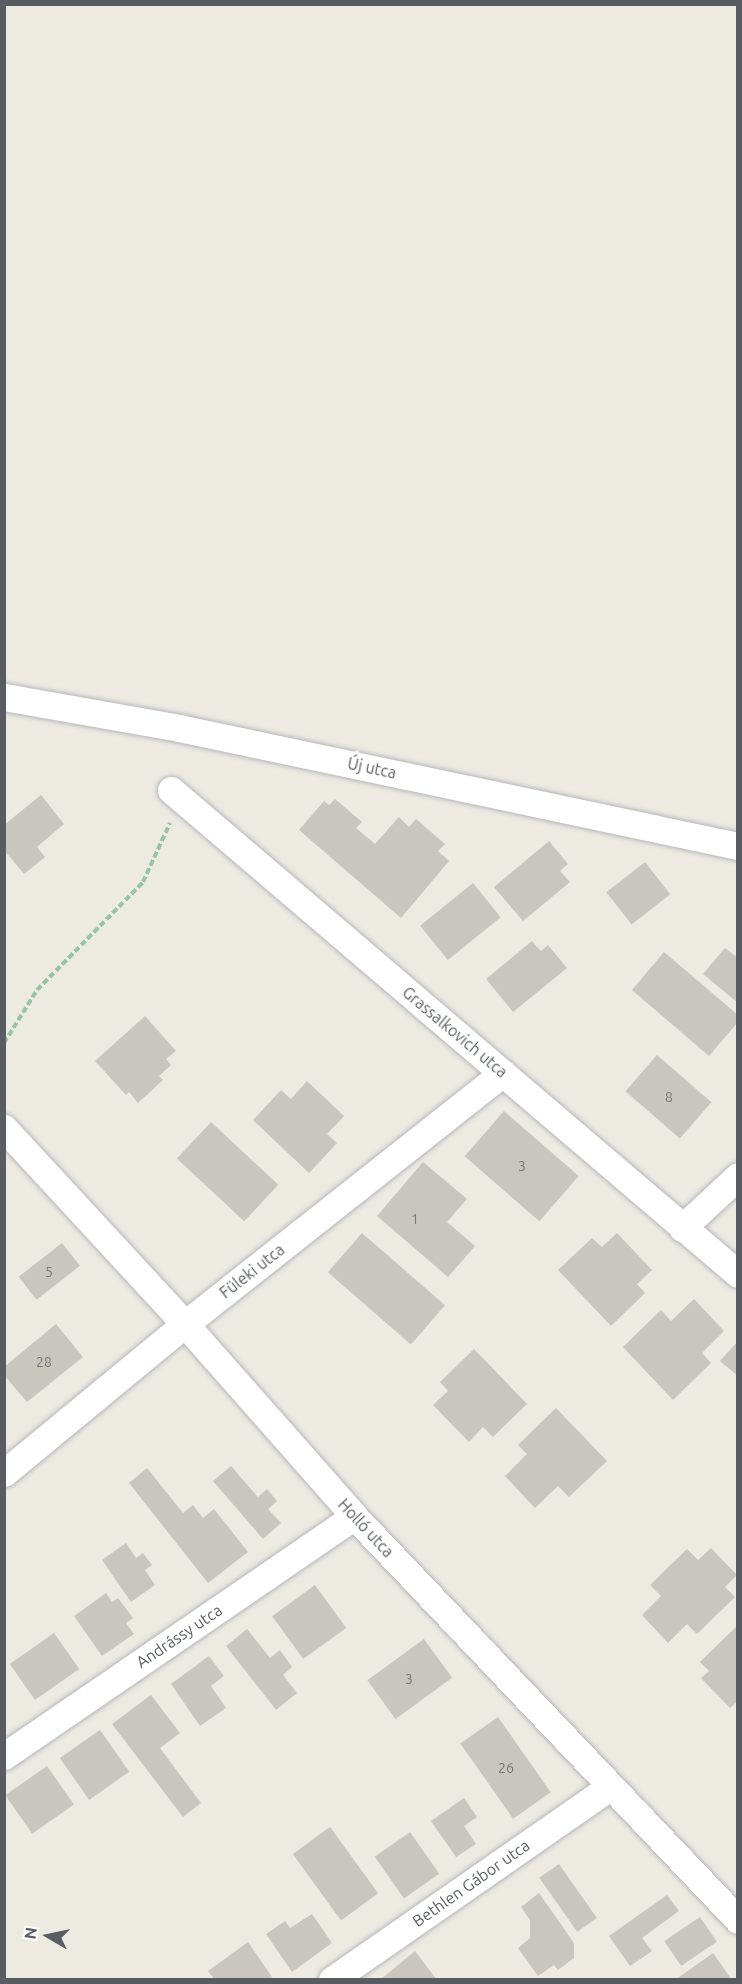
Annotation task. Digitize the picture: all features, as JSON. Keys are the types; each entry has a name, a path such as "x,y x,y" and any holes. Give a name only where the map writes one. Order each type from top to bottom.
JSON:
{"street":[{"name":"Új utca","path":"4,698 179,728 738,846"},
{"name":"Grassalkovich utca","path":"171,790 738,1274"},
{"name":"Füleki utca","path":"4,1473 184,1324 503,1073"},
{"name":"Holló utca","path":"4,1128 184,1324 354,1516 738,1920"},
{"path":"682,1228 738,1176"},
{"name":"Andrássy utca","path":"4,1756 354,1516"},
{"name":"Bethlen Gábor utca","path":"332,1980 610,1787"}],"path":[{"path":"4,1043 37,990 143,882 171,821 171,790"}],"building":[{"path":"41,795 64,824 37,847 45,857 24,874 4,850 4,825"},
{"path":"335,799 362,822 356,828 375,844 399,817 409,827 416,819 445,844 438,851 449,861 401,918 299,830 324,801 329,805"},
{"path":"549,841 568,864 560,871 570,882 523,921 494,887"},
{"path":"645,862 670,894 632,924 606,892"},
{"path":"473,883 501,917 448,960 420,926"},
{"path":"532,941 541,951 548,945 567,968 513,1012 486,979"},
{"path":"725,948 738,958 738,1003 703,974"},
{"path":"664,952 738,1015 738,1022 709,1056 632,990"},
{"path":"145,1016 176,1051 166,1059 171,1065 159,1076 163,1080 138,1103 129,1092 126,1095 95,1061"},
{"path":"657,1055 711,1102 680,1138 626,1091"},
{"path":"307,1081 344,1116 327,1134 337,1143 309,1173 253,1120 281,1090 291,1099"},
{"path":"504,1111 579,1176 539,1221 465,1156"},
{"path":"211,1122 278,1185 244,1221 177,1159"},
{"path":"423,1162 467,1199 447,1222 475,1246 448,1277 377,1216"},
{"path":"362,1233 445,1305 411,1344 328,1272"},
{"path":"617,1233 652,1270 637,1284 645,1293 611,1326 558,1270 592,1238 602,1247"},
{"path":"62,1243 80,1266 37,1300 19,1277"},
{"path":"694,1299 724,1331 702,1353 711,1363 673,1400 623,1347 661,1310 671,1321"},
{"path":"56,1324 83,1357 27,1402 4,1375 4,1367"},
{"path":"738,1341 738,1376 720,1361"},
{"path":"474,1349 527,1404 493,1437 483,1427 469,1442 433,1405 448,1391 440,1382"},
{"path":"556,1408 607,1461 569,1497 558,1486 535,1508 505,1476 527,1454 518,1445"},
{"path":"231,1466 258,1497 267,1489 277,1501 268,1509 281,1523 263,1539 213,1481"},
{"path":"147,1468 183,1513 193,1505 203,1518 214,1509 248,1552 208,1583 129,1483"},
{"path":"126,1543 136,1558 143,1553 152,1565 145,1570 155,1585 131,1602 102,1560"},
{"path":"711,1548 737,1575 725,1587 735,1597 697,1634 687,1624 668,1643 642,1615 661,1596 650,1585 687,1549 698,1560"},
{"path":"315,1585 346,1628 303,1659 272,1616"},
{"path":"106,1593 112,1602 118,1598 133,1618 126,1623 134,1634 102,1656 74,1616"},
{"path":"738,1625 738,1701 730,1708 701,1678 709,1671 700,1662"},
{"path":"247,1629 270,1658 280,1650 292,1667 283,1675 297,1693 276,1710 226,1646"},
{"path":"54,1633 79,1669 35,1700 10,1664"},
{"path":"424,1639 452,1678 396,1719 367,1680"},
{"path":"209,1656 224,1676 211,1686 226,1708 200,1726 171,1684"},
{"path":"151,1695 180,1733 160,1748 201,1803 183,1817 112,1724"},
{"path":"498,1717 551,1792 513,1819 460,1743"},
{"path":"100,1730 129,1772 89,1800 60,1758"},
{"path":"47,1766 74,1805 32,1834 5,1795"},
{"path":"464,1798 477,1817 464,1826 476,1844 456,1857 431,1821"},
{"path":"330,1827 378,1893 341,1920 293,1854"},
{"path":"410,1832 439,1874 404,1898 375,1857"},
{"path":"559,1864 597,1918 577,1932 539,1878"},
{"path":"539,1893 574,1943 574,1958 558,1970 554,1965 538,1976 518,1948 530,1938 530,1920 521,1907"},
{"path":"667,1895 679,1911 642,1938 652,1951 630,1966 609,1936"},
{"path":"312,1914 332,1943 292,1972 266,1934 285,1921 290,1928"},
{"path":"700,1917 717,1942 681,1966 664,1941"},
{"path":"248,1942 274,1980 215,1980 208,1971"},
{"path":"415,1951 437,1980 380,1980 404,1960"},
{"path":"713,1953 732,1980 675,1980"}]}
